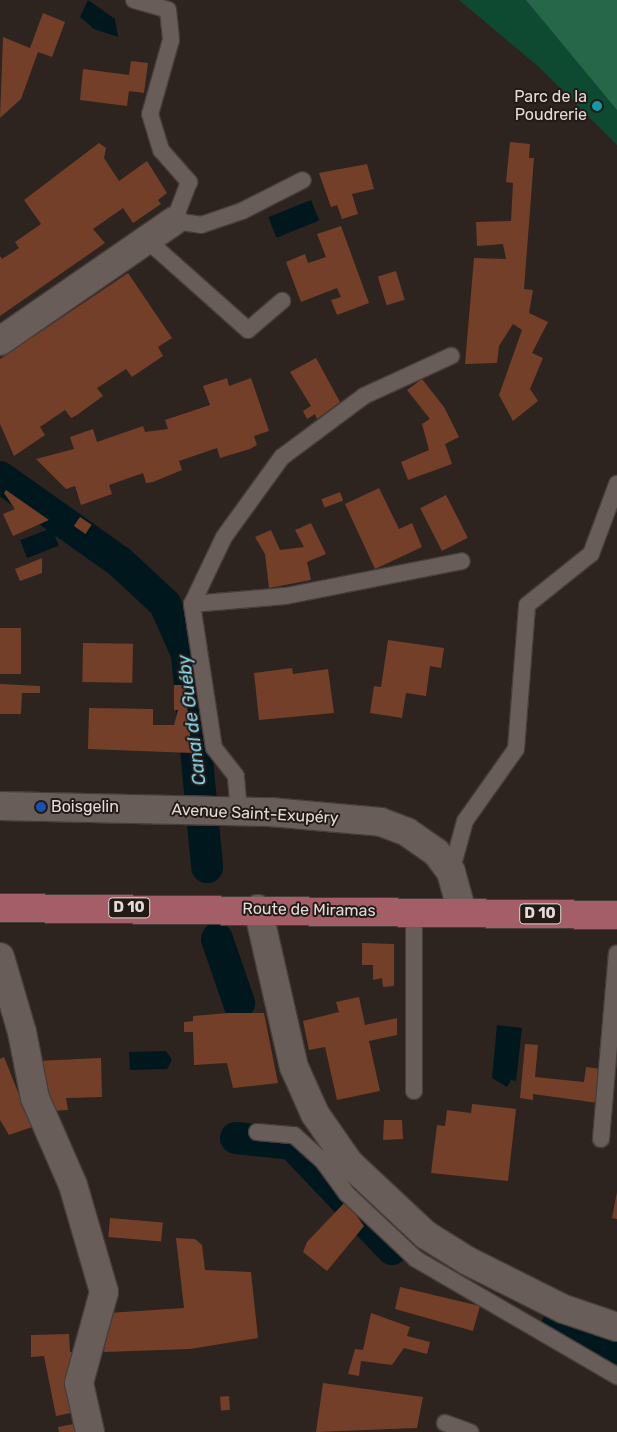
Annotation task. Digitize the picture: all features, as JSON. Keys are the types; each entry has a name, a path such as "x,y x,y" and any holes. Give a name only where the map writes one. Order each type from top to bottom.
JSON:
{"main road":[{"name":"Route de Miramas","path":"0,908 258,909 617,915"}],"street":[{"path":"0,340 174,221"},
{"name":"Avenue Saint-Exupéry","path":"0,806 239,812 381,822 407,832 436,852 451,872 462,912"},
{"path":"258,909 294,1067 315,1114 349,1163 420,1229 468,1261 564,1309 617,1327"},
{"path":"0,959 22,1032 34,1098 73,1185 104,1292 80,1384 90,1432"}],"lane":[{"path":"134,0 168,10 171,40 150,114 161,150 189,182 174,221 201,225 242,211 304,180"},
{"path":"147,240 248,330 282,301"},
{"path":"239,812 236,776 214,748 192,604 224,537 282,457 364,396 451,356"},
{"path":"451,872 465,821 516,748 527,605 590,554 617,484"},
{"path":"192,604 286,596 462,561"},
{"path":"414,911 414,1091"},
{"path":"601,1139 617,954"},
{"path":"257,1132 294,1135 323,1161 346,1193 416,1259 617,1376"},
{"path":"445,1423 470,1432"}],"green space":[{"name":"Parc de la Poudrerie","path":"459,0 617,0 617,145 539,67"},
{"path":"526,0 617,0 617,110"}],"water":[{"path":"88,0 115,19 118,37 94,29 80,17"},
{"path":"311,200 319,220 277,238 268,217"},
{"path":"52,528 59,546 27,558 20,540"},
{"path":"497,1025 522,1028 516,1081 511,1080 507,1087 492,1078"},
{"path":"166,1051 172,1060 167,1069 130,1070 129,1052"}],"building":[{"path":"43,13 65,22 52,57 38,52 21,99 0,118 3,37 30,48"},
{"path":"131,61 148,63 144,93 129,91 127,106 80,100 83,69 129,75"},
{"path":"510,142 530,144 529,158 534,158 524,289 533,290 529,313 548,322 532,353 543,358 530,389 538,401 513,421 499,395 522,330 513,324 499,346 497,363 465,364 474,258 506,259 503,244 477,246 476,222 511,221 513,183 506,182"},
{"path":"99,143 106,148 104,158 119,181 147,161 167,193 158,200 161,204 133,223 123,208 93,229 105,243 0,316 0,256 2,259 19,248 15,242 41,224 24,200"},
{"path":"367,164 374,189 352,194 358,214 342,219 337,205 331,207 319,173"},
{"path":"341,226 369,303 337,315 331,300 341,297 337,288 301,302 286,262 305,254 308,263 326,257 317,234"},
{"path":"396,271 405,300 387,305 378,277"},
{"path":"128,273 172,338 158,347 163,356 132,377 126,369 97,388 103,396 71,418 65,410 40,427 45,435 14,456 0,424 0,359"},
{"path":"316,358 340,402 317,419 315,414 307,419 303,411 311,406 290,372"},
{"path":"227,378 229,386 251,378 269,431 254,436 257,445 250,449 220,458 217,448 179,461 182,470 153,482 146,483 143,473 109,485 112,494 81,505 75,486 66,489 36,459 74,449 70,437 93,429 97,442 143,426 145,432 168,429 165,420 210,405 203,386"},
{"path":"422,379 444,407 459,437 445,444 452,464 408,480 401,462 429,450 422,424 430,419 407,390"},
{"path":"379,488 399,529 412,523 422,547 375,569 345,504"},
{"path":"6,490 49,520 13,536 3,514 15,509 4,493"},
{"path":"340,492 343,500 325,508 321,499"},
{"path":"446,495 468,538 442,551 420,508"},
{"path":"80,517 92,525 85,534 74,526"},
{"path":"311,523 326,554 307,562 311,580 269,588 265,554 255,537 271,530 280,550 304,547 295,530"},
{"path":"42,558 42,573 20,581 15,569"},
{"path":"0,628 21,628 21,674 0,674"},
{"path":"388,640 444,648 441,668 430,666 426,696 406,693 402,718 370,713 374,686 381,687"},
{"path":"83,643 133,644 132,683 82,682"},
{"path":"292,668 293,674 328,669 334,713 259,720 254,673"},
{"path":"0,684 40,686 40,693 22,693 21,714 0,714"},
{"path":"174,685 185,685 192,753 88,749 89,708 153,709 153,725 174,725 178,710 174,710"},
{"path":"362,943 394,944 394,986 383,987 382,978 373,980 373,965 362,965"},
{"path":"359,997 365,1025 397,1018 397,1035 369,1041 380,1091 337,1100 325,1047 309,1050 303,1021 339,1012 336,1002"},
{"path":"228,1013 264,1013 278,1083 233,1088 227,1063 194,1065 193,1032 184,1032 184,1022 193,1021 193,1016"},
{"path":"525,1044 538,1045 535,1077 584,1082 586,1067 602,1069 598,1103 533,1094 533,1100 520,1098"},
{"path":"4,1057 32,1127 9,1135 0,1120 0,1059"},
{"path":"101,1058 102,1097 66,1098 68,1110 52,1111 35,1061"},
{"path":"472,1104 516,1109 508,1181 431,1173 437,1125 445,1126 447,1110 471,1113"},
{"path":"384,1120 402,1120 403,1139 383,1140"},
{"path":"617,1192 617,1219 612,1218"},
{"path":"346,1201 364,1226 327,1271 303,1252 307,1242"},
{"path":"110,1218 163,1223 161,1242 108,1237"},
{"path":"176,1238 195,1239 202,1245 205,1270 251,1272 258,1338 190,1349 104,1352 108,1313 184,1308"},
{"path":"400,1287 480,1306 473,1331 395,1309"},
{"path":"371,1313 410,1327 407,1336 430,1342 427,1354 404,1348 392,1365 361,1361 359,1376 348,1374 355,1349 363,1350"},
{"path":"69,1334 70,1352 74,1352 76,1412 56,1416 44,1356 31,1357 31,1335"},
{"path":"323,1383 423,1397 417,1428 316,1432"},
{"path":"229,1396 230,1410 221,1411 220,1397"},
{"path":"79,1423 81,1432 59,1432 58,1427"}],"waterway":[{"name":"Canal de Guéby","path":"0,477 120,562 165,604 187,654 207,867"},
{"name":"Canal de Guéby","path":"217,939 239,1003"},
{"name":"Canal de Guéby","path":"236,1138 292,1144 392,1249"},
{"name":"Canal de Guéby","path":"557,1326 617,1348"}],"place":[{"name":"Parc de la Poudrerie","path":"597,106"},
{"name":"Boisgelin","path":"41,807"}]}
